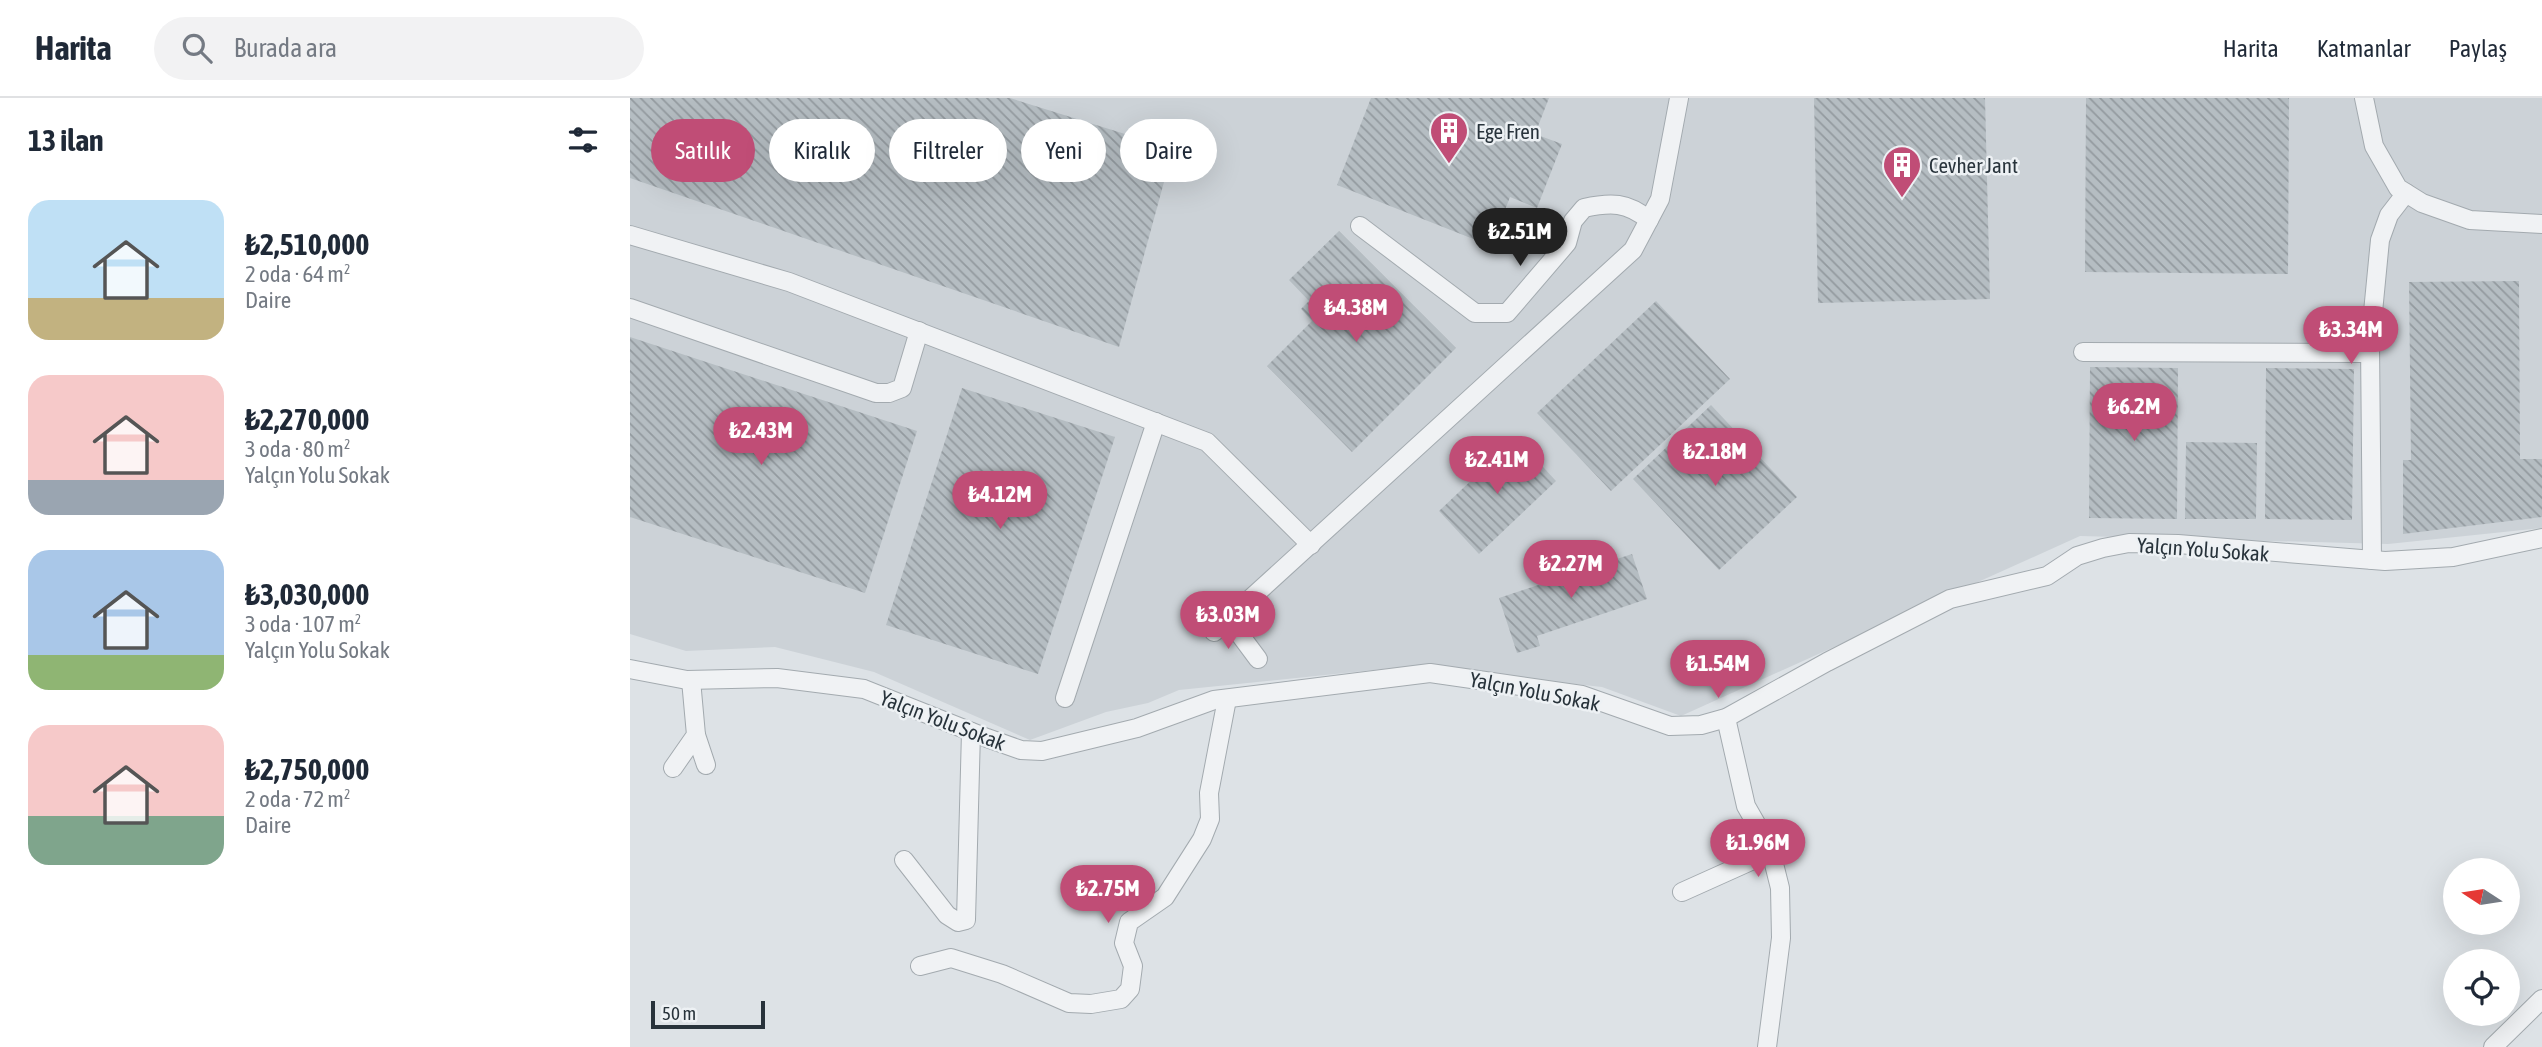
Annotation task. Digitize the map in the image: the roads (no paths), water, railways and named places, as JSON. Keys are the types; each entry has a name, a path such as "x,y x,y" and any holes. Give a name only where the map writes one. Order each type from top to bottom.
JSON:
{"street":[{"path":"1214,632 1633,250 1660,200 1679,98"},
{"path":"2364,98 2374,146 2398,188 2422,203 2470,220 2542,224"},
{"path":"2372,560 2370,353 2380,240 2389,215 2406,193"},
{"path":"1360,226 1475,313 1507,313 1567,243 1573,221 1584,208 1617,203 1633,207 1649,220"},
{"path":"630,234 789,282 1207,442 1311,545"},
{"path":"630,308 876,393 889,393 902,387 919,331"},
{"path":"2082,352 2370,353"},
{"path":"1065,698 1156,422"},
{"name":"Yalçın Yolu Sokak","path":"630,669 691,680 777,678 864,689 1021,750 1042,751 1137,728 1227,699 1430,673 1582,695 1670,726 1701,725 1726,718 1793,679 1950,599 2047,576 2077,556 2103,548 2129,543 2178,544 2372,560 2453,557 2542,538"},
{"path":"1230,620 1258,659"},
{"path":"691,680 696,735 706,765"},
{"path":"920,966 951,958 1002,974 1069,1003 1091,1004 1121,999 1130,989 1133,966 1124,943 1129,922 1165,897 1202,839 1210,818 1209,793 1227,699"},
{"path":"1726,718 1746,806 1771,852 1780,888 1781,938 1766,1047"},
{"path":"904,860 947,915 958,922 966,920 971,732"},
{"path":"673,768 696,735"},
{"path":"1682,892 1771,852"},
{"path":"2493,1047 2542,999"}],"place":[{"name":"Ege Fren","path":"1449,165"},
{"name":"Cevher Jant","path":"1902,199"}]}
